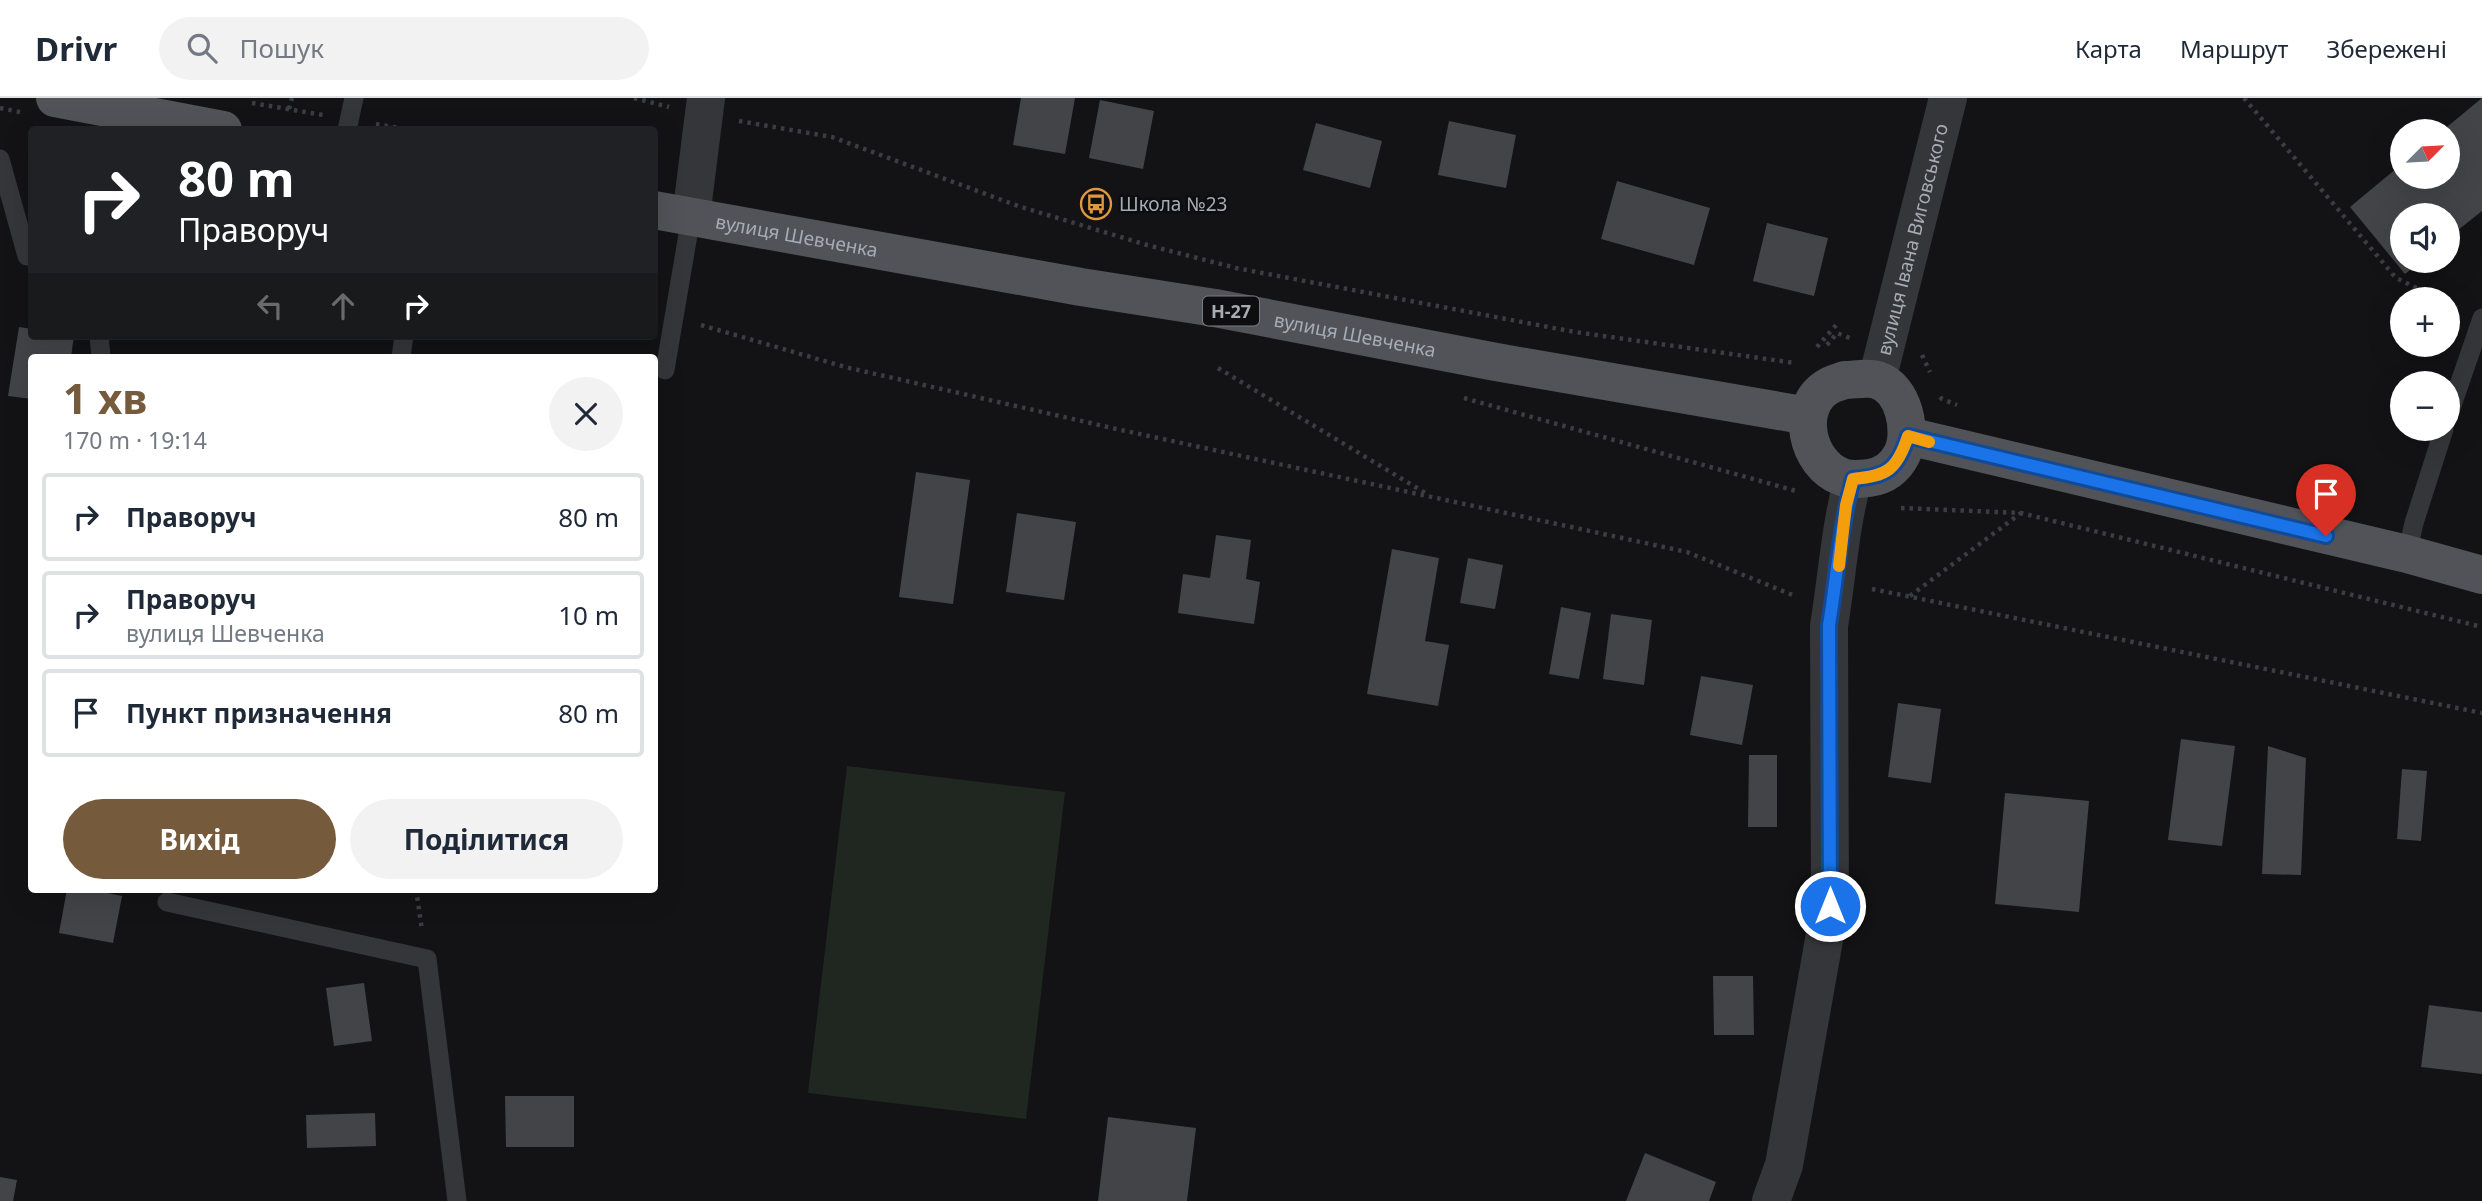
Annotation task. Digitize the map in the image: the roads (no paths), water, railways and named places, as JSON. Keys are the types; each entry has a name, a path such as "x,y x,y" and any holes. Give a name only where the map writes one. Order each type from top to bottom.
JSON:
{"main road":[{"path":"55,98 100,102 205,126"},
{"name":"вулиця Шевченка","path":"658,211 1808,416"},
{"path":"1845,380 1877,380 1888,387 1899,400 1908,436 1903,452 1894,466 1849,492 1844,478 1830,471 1817,458 1810,442 1808,416 1818,397 1828,386 1845,380"},
{"path":"1908,436 2407,554 2482,575"}],"street":[{"name":"вулиця Івана Виговського","path":"1877,380 1948,98"},
{"path":"691,216 705,107"},
{"path":"1771,1201 1784,1165 1830,906 1829,625 1849,492"}],"lane":[{"path":"348,124 354,98"},
{"path":"0,159 28,256"},
{"path":"665,370 691,216"},
{"path":"2460,382 2482,318"},
{"path":"2407,554 2440,441"},
{"path":"167,902 427,959 457,1201"}],"place":[{"name":"Школа №23","path":"1096,204"}]}
